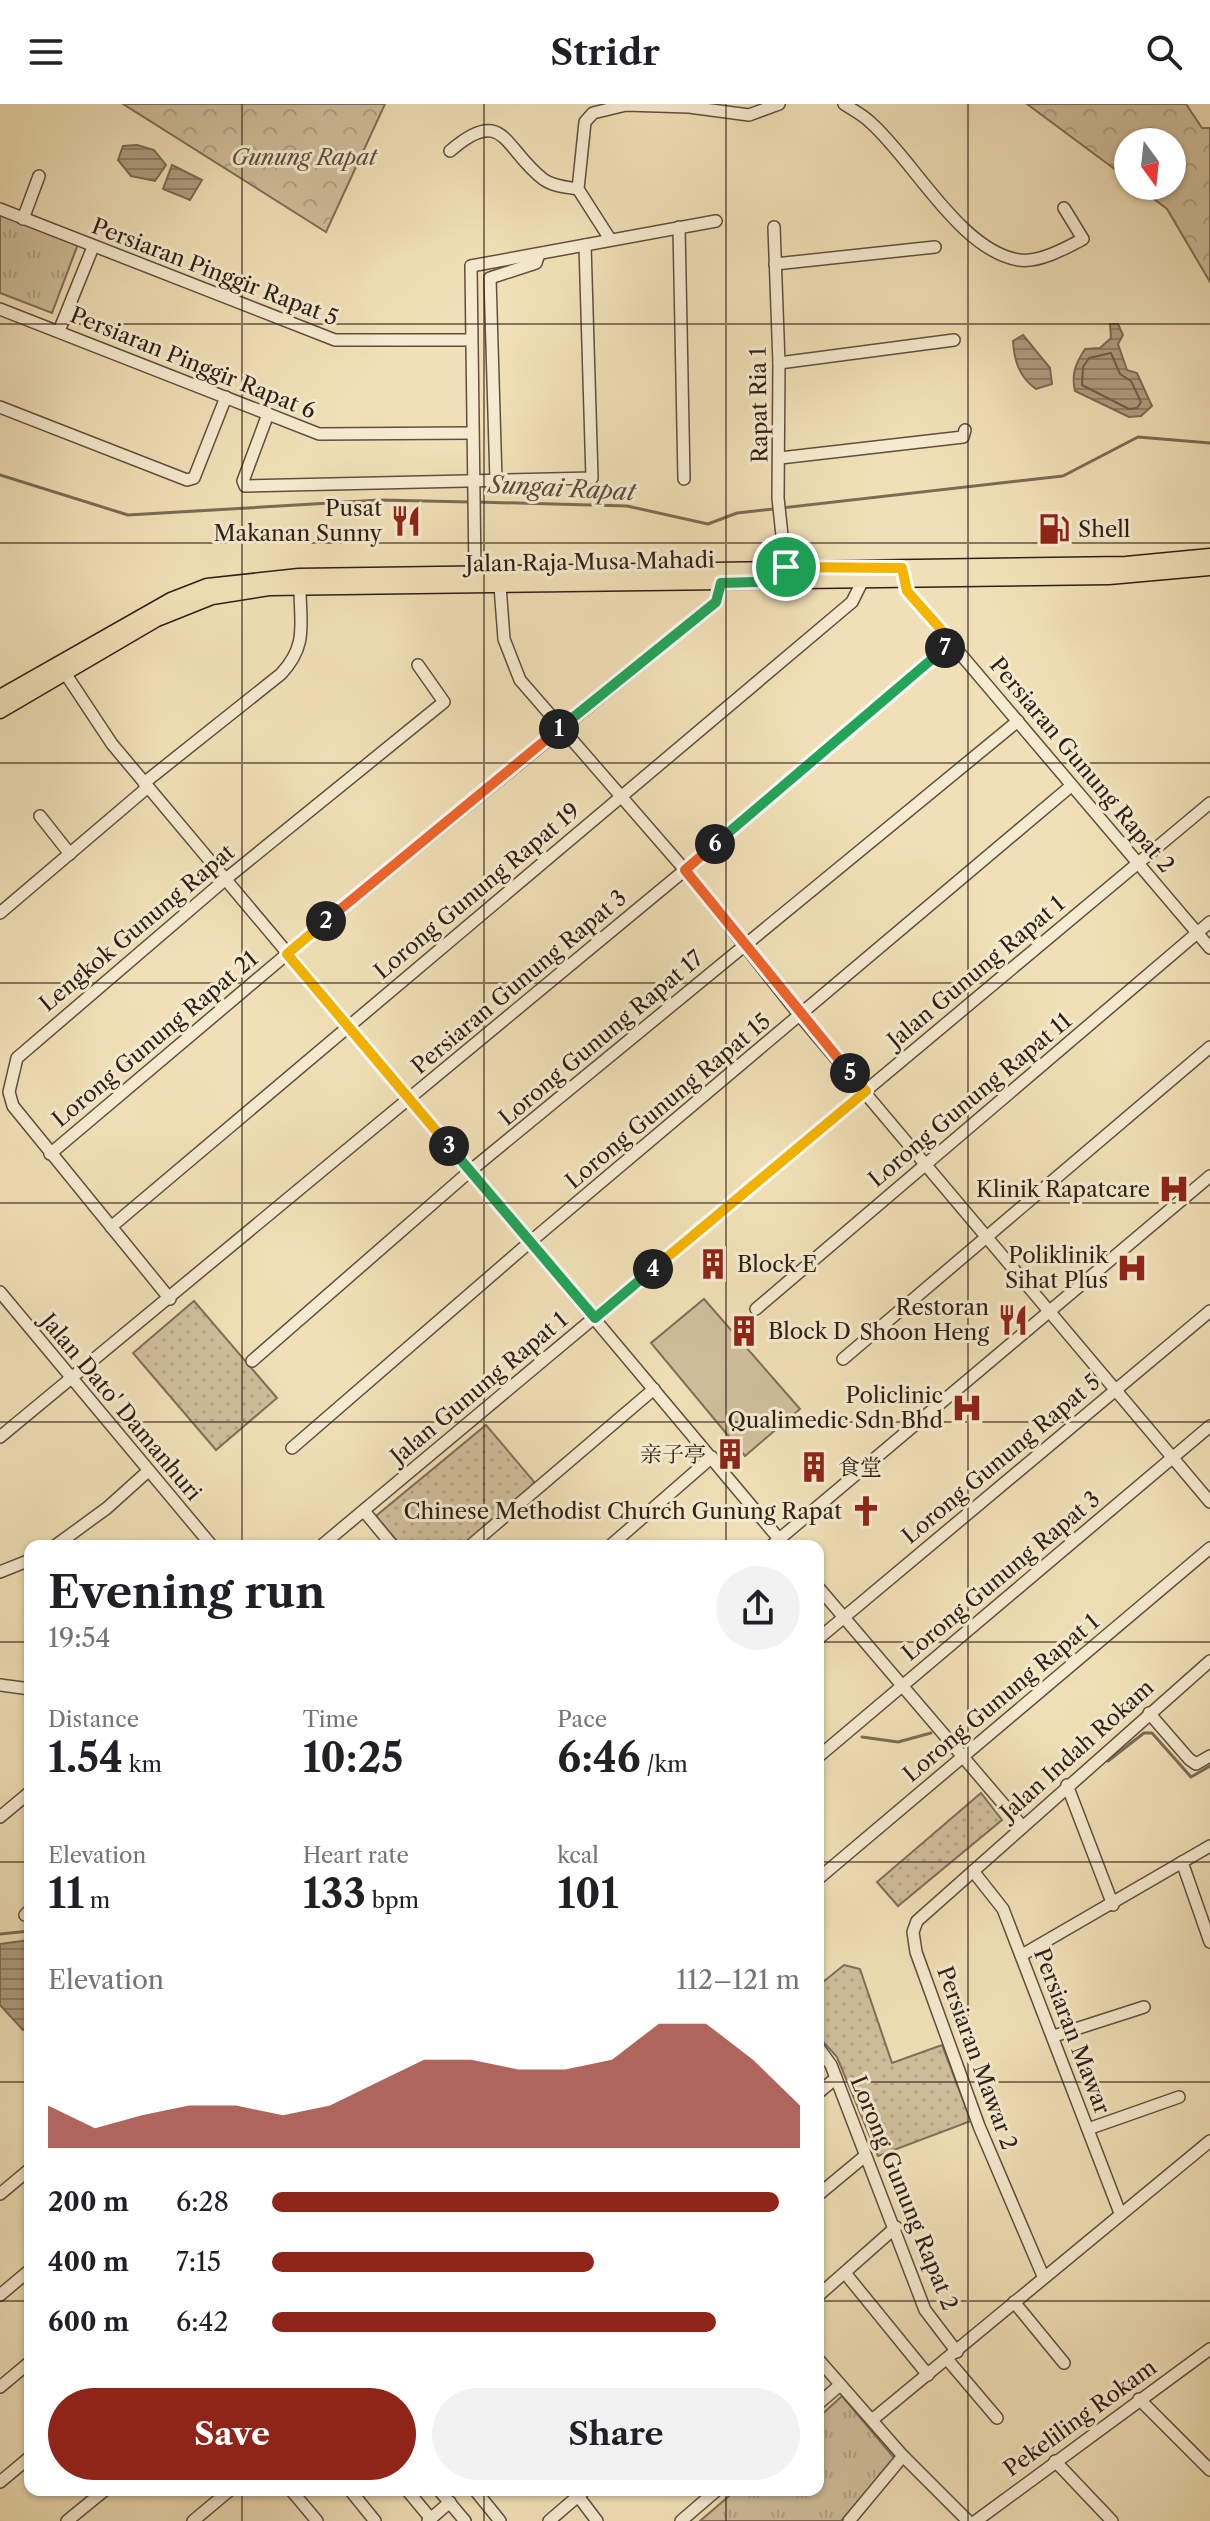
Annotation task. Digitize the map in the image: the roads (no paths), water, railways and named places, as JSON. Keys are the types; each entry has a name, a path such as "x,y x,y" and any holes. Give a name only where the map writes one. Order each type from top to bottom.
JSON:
{"main road":[{"name":"Jalan Raja Musa Mahadi","path":"2,701 61,667 157,619 212,597 269,588 721,583 786,574 863,580 902,574 1126,564 1210,556"},
{"name":"Jalan Raja Musa Mahadi","path":"61,667 135,618 207,586 299,576 902,574 1128,577 1210,568"},
{"path":"444,586 465,583 475,574 480,582 499,586"}],"street":[{"path":"610,239 578,189 585,122 593,113 626,105 689,107 749,115 779,104"},
{"path":"844,104 871,122 972,236 1010,257 1021,260 1038,257 1083,239 1064,208"},
{"path":"450,151 480,129 490,129 516,149 544,180 578,189"},
{"path":"23,219 39,176"},
{"name":"Persiaran Pinggir Rapat 5","path":"0,209 335,340 469,340"},
{"path":"475,574 469,340 471,266 716,221"},
{"path":"679,227 684,479"},
{"name":"Rapat Ria 1","path":"774,227 779,363 778,498 786,574"},
{"path":"268,414 243,481 245,486 592,478 585,245"},
{"path":"59,331 93,247"},
{"path":"775,264 935,247"},
{"path":"496,481 490,278 536,263 539,254"},
{"name":"Persiaran Pinggir Rapat 6","path":"0,309 328,435 471,433"},
{"path":"779,363 954,340"},
{"path":"0,407 187,480 194,478 226,397"},
{"path":"780,458 963,437 965,430"},
{"name":"Persiaran Gunung Rapat 2","path":"902,574 907,591 1210,948"},
{"name":"Lorong Gunung Rapat 19","path":"111,1227 852,602 863,580"},
{"name":"Lorong Gunung Rapat 21","path":"50,1154 287,954 716,602 721,583"},
{"path":"499,586 504,639 511,664 520,680 685,870 801,1017 1210,1502"},
{"path":"0,913 294,660 300,648 300,587"},
{"name":"Persiaran Gunung Rapat 3","path":"0,1437 685,870 952,642"},
{"name":"Lengkok Gunung Rapat","path":"170,1299 13,1106 9,1092 17,1058 227,878 444,702 418,665"},
{"path":"61,667 112,744 712,1457 776,1540"},
{"name":"Lorong Gunung Rapat 17","path":"252,1361 470,1171 1018,721"},
{"name":"Lorong Gunung Rapat 15","path":"292,1448 530,1242 801,1017 1071,786"},
{"name":"Jalan Gunung Rapat 1","path":"328,1540 1210,803"},
{"path":"40,816 70,854"},
{"name":"Lorong Gunung Rapat 11","path":"756,1309 1210,922"},
{"path":"843,1359 1210,1047"},
{"path":"784,1540 1210,1176"},
{"name":"Jalan Dato' Damanhuri","path":"0,1292 207,1540"},
{"name":"Lorong Gunung Rapat 5","path":"824,1634 1210,1311"},
{"path":"477,1540 654,1389"},
{"name":"Lorong Gunung Rapat 3","path":"824,1752 1210,1426"},
{"path":"617,1540 712,1457"},
{"path":"63,1540 107,1508 147,1472"},
{"path":"364,1511 388,1540"},
{"name":"Lorong Gunung Rapat 1","path":"824,1874 1210,1548"},
{"path":"0,1572 24,1562"},
{"path":"824,1594 1022,1826"},
{"name":"Jalan Indah Rokam","path":"973,1871 1210,1661"},
{"path":"0,1685 24,1688"},
{"path":"1149,1713 1196,1764 1210,1756"},
{"path":"1067,1785 1113,1905"},
{"path":"0,1817 24,1797"},
{"path":"1022,1955 1210,1846"},
{"path":"1182,1862 1210,1942"},
{"name":"Persiaran Mawar","path":"973,1871 1003,1909 1120,2213"},
{"name":"Persiaran Mawar 2","path":"973,1871 917,1921 913,1932 916,1952 979,2126 1043,2276"},
{"path":"1054,2036 1144,2007"},
{"name":"Lorong Gunung Rapat 2","path":"824,2057 836,2078 896,2227 925,2310 952,2355 997,2418"},
{"path":"824,2088 836,2078"},
{"path":"1088,2129 1179,2097"},
{"path":"872,2420 1210,2141"},
{"path":"824,2190 865,2156"},
{"path":"0,2194 24,2178"},
{"path":"824,2291 896,2227"},
{"path":"845,2273 928,2375"},
{"path":"0,2295 24,2275"},
{"path":"1014,2302 1064,2363"},
{"name":"Pekeliling Rokam","path":"976,2521 1210,2349"},
{"path":"824,2366 903,2456 968,2521"},
{"path":"0,2387 24,2367"},
{"path":"824,2399 840,2385"},
{"path":"1139,2399 1210,2470"},
{"path":"849,2521 903,2456"},
{"path":"1055,2461 1112,2521"},
{"path":"0,2482 24,2462"},
{"path":"67,2521 98,2496"},
{"path":"193,2521 223,2496"},
{"path":"295,2496 312,2519"},
{"path":"355,2496 375,2521"},
{"path":"412,2496 430,2520 450,2502"},
{"path":"444,2496 464,2521"},
{"path":"480,2496 500,2521"},
{"path":"549,2521 578,2496"},
{"path":"584,2496 597,2521"},
{"path":"683,2520 710,2496"}],"water":[{"path":"137,145 154,150 166,165 155,181 131,176 118,160 123,146"},
{"path":"172,165 202,180 190,200 163,189"},
{"path":"1110,324 1118,324 1123,335 1118,344 1127,370 1137,373 1152,406 1141,416 1129,417 1075,391 1074,374 1079,359 1085,349 1100,348 1111,338"},
{"path":"1023,335 1050,368 1052,384 1036,389 1022,374 1013,341"},
{"path":"24,1941 23,2030 0,2005 0,1944"}],"waterway":[{"name":"Sungai Rapat","path":"477,502 627,506 708,524 737,513 1063,476 1138,437 1210,443"},
{"name":"Sungai Rapat","path":"0,475 128,515 380,500 470,502"},
{"path":"862,1737 898,1742 931,1733"},
{"path":"1108,1761 1144,1733 1152,1733 1191,1777 1210,1766"},
{"path":"0,1934 24,1932"}],"place":[{"name":"Pusat Makanan Sunny","path":"406,521"},
{"name":"Shell","path":"1054,529"},
{"name":"Klinik Rapatcare","path":"1174,1189"},
{"name":"Block E","path":"713,1264"},
{"name":"Poliklinik Sihat Plus","path":"1132,1268"},
{"name":"Restoran Shoon Heng","path":"1013,1320"},
{"name":"Block D","path":"744,1331"},
{"name":"Policlinic Qualimedic Sdn Bhd","path":"967,1408"},
{"name":"亲子亭","path":"730,1454"},
{"name":"食堂","path":"814,1467"},
{"name":"Chinese Methodist Church Gunung Rapat","path":"866,1511"}],"park label":[{"name":"Gunung Rapat","path":"304,157"}]}
